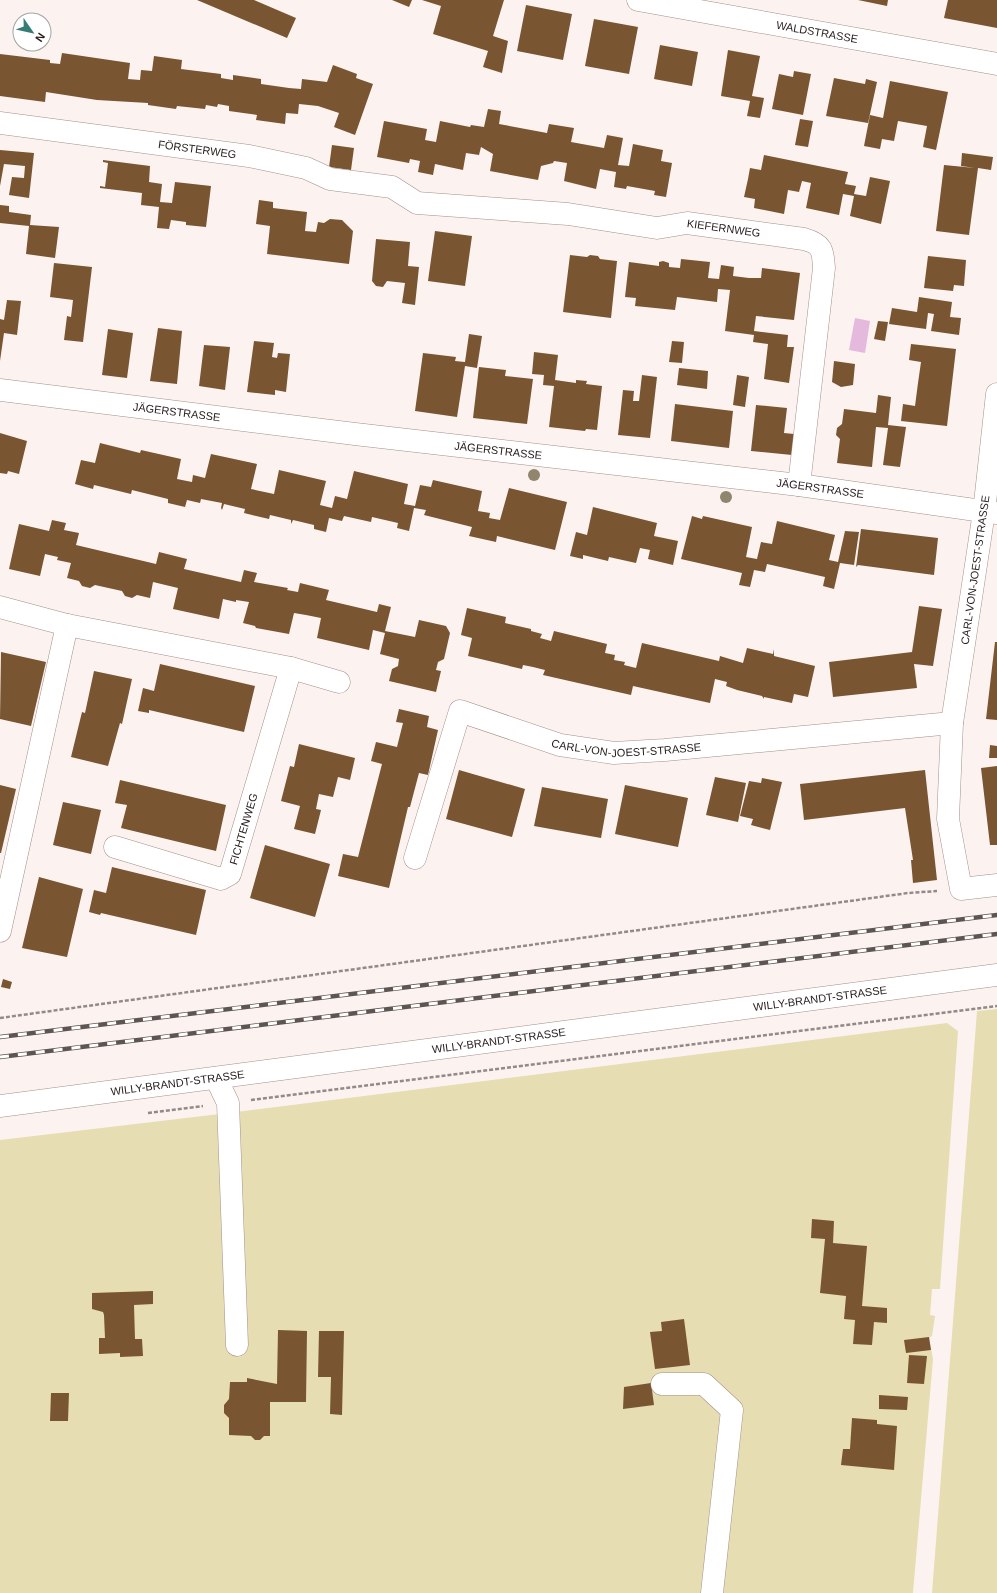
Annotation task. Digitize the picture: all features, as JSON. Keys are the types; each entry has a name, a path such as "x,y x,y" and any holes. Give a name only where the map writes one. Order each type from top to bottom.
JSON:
{"street":[{"name":"WALDSTRASSE","path":"638,0 997,64"},
{"name":"FÖRSTERWEG","path":"0,123 249,156 306,168 330,179 392,187"},
{"name":"KIEFERNWEG","path":"392,187 417,203 568,214 657,228 687,223 804,239 814,242 820,247 824,256 824,268 799,485"},
{"name":"JÄGERSTRASSE","path":"0,390 355,434 799,485 990,512"},
{"name":"CARL-VON-JOEST-STRASSE","path":"997,394 990,512 952,723 948,818 961,889 997,885"},
{"path":"0,607 66,625 292,668 339,682"},
{"path":"0,931 66,625"},
{"name":"FICHTENWEG","path":"115,847 220,879 230,874 292,668"},
{"name":"CARL-VON-JOEST-STRASSE","path":"415,858 460,711 498,722 560,745 614,753 665,750 952,723"},
{"name":"WILLY-BRANDT-STRASSE","path":"0,1106 997,975"},
{"path":"216,1078 228,1103 237,1345"},
{"path":"662,1384 704,1384 732,1410 712,1593"}],"path":[{"path":"0,1018 908,893"},
{"path":"141,1114 997,1006"}],"shaded area":[{"path":"855,318 870,321 865,353 849,350"},
{"path":"997,1009 997,1593 932,1593 977,1011"},
{"path":"947,1023 958,1031 940,1289 932,1289 930,1315 935,1316 932,1336 929,1338 933,1359 913,1593 0,1593 0,1140"}],"building":[{"path":"197,0 254,0 296,18 287,38"},
{"path":"392,0 412,0 409,7"},
{"path":"422,0 504,0 493,36 508,41 502,73 483,67 488,51 433,34 441,6"},
{"path":"858,0 888,0 887,6"},
{"path":"948,0 997,0 997,28 944,18"},
{"path":"526,5 572,14 563,60 517,51"},
{"path":"594,19 638,27 629,74 585,66"},
{"path":"660,45 698,52 692,86 654,79"},
{"path":"728,50 760,56 752,96 764,98 760,118 747,116 750,101 721,96"},
{"path":"62,53 130,63 128,79 140,80 141,70 152,71 154,56 182,60 181,69 221,74 221,78 233,80 233,75 261,79 261,84 289,88 301,89 302,79 327,82 333,65 357,74 356,78 373,84 355,135 334,127 339,113 318,106 299,104 298,114 286,113 285,124 256,120 257,115 229,111 229,106 218,104 217,107 206,105 205,109 177,106 176,109 148,105 148,103 97,100 46,92 45,102 0,96 0,54 50,60 50,63 60,64"},
{"path":"794,71 811,74 803,115 772,109 779,74 793,77"},
{"path":"834,78 865,84 866,79 877,82 868,123 826,116"},
{"path":"890,81 948,92 936,150 923,147 927,126 898,121 894,141 882,139 880,149 864,146 870,115 883,118"},
{"path":"488,109 501,111 499,124 547,133 549,124 574,128 571,142 604,148 607,135 623,138 618,165 629,166 633,144 663,150 661,161 672,163 666,197 654,195 655,191 627,186 626,189 614,187 616,172 600,169 596,189 564,181 567,163 554,161 553,163 541,166 538,180 490,171 493,154 481,147 479,155 466,153 463,170 435,164 433,175 418,172 420,161 410,159 409,163 377,157 384,121 427,129 425,140 436,142 440,121 470,127 471,125 484,127"},
{"path":"800,119 813,121 808,147 795,145"},
{"path":"332,145 354,148 351,170 329,167"},
{"path":"0,150 34,153 29,198 9,195 12,177 24,178 25,166 4,164 0,186"},
{"path":"962,153 993,157 991,170 978,168 969,235 936,231 944,165 975,168 961,166"},
{"path":"764,155 848,172 845,184 856,186 854,194 866,196 870,177 890,181 881,224 850,216 854,196 843,194 839,215 806,208 811,183 802,181 799,192 788,190 784,214 754,208 755,199 744,197 750,168 761,170"},
{"path":"103,160 150,166 149,182 162,184 160,202 172,203 175,182 211,186 206,227 186,225 186,222 171,220 169,229 157,228 159,207 141,205 142,193 100,188 100,186 105,187 108,163 103,162"},
{"path":"259,200 273,202 273,208 307,212 305,231 316,232 318,222 324,223 330,219 342,220 353,231 349,264 267,254 270,226 256,224"},
{"path":"0,205 9,206 9,212 31,215 30,225 59,227 55,258 26,254 29,226 0,223"},
{"path":"435,231 472,236 465,286 428,281"},
{"path":"376,239 410,242 408,266 419,267 415,305 402,303 405,283 387,281 383,287 376,286 372,281"},
{"path":"570,255 587,257 590,255 598,256 600,259 617,261 611,318 563,312"},
{"path":"928,256 966,260 964,286 954,285 953,291 924,288"},
{"path":"681,259 710,262 708,278 719,279 721,265 734,267 733,276 749,278 761,278 762,268 800,273 794,320 756,316 754,331 788,335 787,347 794,347 789,383 764,379 768,344 753,342 754,335 725,331 730,290 718,289 717,302 677,297 675,310 635,306 636,298 625,297 629,262 659,266 659,262 663,261 669,263 669,267 680,268"},
{"path":"54,263 92,267 83,342 64,340 67,316 71,317 73,300 50,297"},
{"path":"919,297 952,302 950,317 961,318 959,335 931,331 934,314 928,313 926,329 889,324 892,308 917,312"},
{"path":"7,300 21,301 17,335 4,333 0,361 0,319 4,320"},
{"path":"878,321 888,322 885,341 874,339"},
{"path":"158,328 182,331 177,384 150,381"},
{"path":"108,329 133,333 127,378 102,375"},
{"path":"469,334 482,336 477,368 465,366 457,417 415,411 423,353 456,357 455,361 465,362"},
{"path":"254,341 274,343 272,357 277,358 278,353 290,354 286,392 275,390 275,395 247,392"},
{"path":"672,341 684,342 682,363 669,362"},
{"path":"911,344 956,349 947,426 901,421 903,404 915,406 921,362 909,360"},
{"path":"204,345 230,347 225,390 199,386"},
{"path":"534,352 558,355 555,380 576,383 576,380 587,381 586,384 602,386 597,430 586,429 585,431 549,427 554,386 543,385 544,375 532,374"},
{"path":"834,361 855,364 853,385 841,387 832,382"},
{"path":"479,367 506,370 505,376 533,379 527,424 473,418"},
{"path":"679,368 708,371 707,389 677,385"},
{"path":"642,375 657,377 650,438 618,435 623,390 634,391 633,401 639,401"},
{"path":"737,375 749,377 745,407 733,405"},
{"path":"878,395 891,397 888,425 906,427 900,467 883,465 888,428 876,427 872,467 837,463 840,439 836,435 837,428 842,424 844,409 876,413"},
{"path":"675,404 733,411 729,448 671,441"},
{"path":"756,405 787,408 784,433 794,434 792,455 751,451"},
{"path":"0,433 27,441 19,474 8,471 7,474 0,473"},
{"path":"100,443 140,453 141,450 181,459 177,479 192,482 193,475 205,478 211,454 257,464 251,489 274,494 279,470 326,481 320,505 332,508 335,496 347,499 354,471 408,484 404,504 415,506 420,485 431,487 433,480 482,491 478,511 490,513 489,518 500,520 509,488 567,502 555,550 497,536 496,542 469,536 472,527 424,515 426,510 414,508 409,531 397,528 398,523 372,517 371,522 344,516 342,521 329,518 326,532 314,529 314,525 293,520 291,524 291,520 270,515 269,519 244,513 245,509 224,504 222,510 222,503 201,499 200,503 187,500 185,507 168,503 168,499 132,490 131,494 94,485 93,489 75,484 81,460 95,463"},
{"path":"593,507 657,523 654,536 678,541 673,565 648,559 650,550 640,548 636,563 609,557 608,561 583,555 583,559 570,556 576,532 587,535"},
{"path":"692,516 702,519 703,516 752,527 746,557 757,559 761,542 772,544 777,521 835,535 829,560 838,562 845,531 859,532 854,565 840,563 834,589 823,586 825,577 767,564 765,572 754,570 750,587 739,585 742,573 681,559"},
{"path":"52,520 66,523 64,530 79,533 76,545 156,564 159,552 187,559 184,569 241,582 244,570 257,573 254,582 288,588 287,590 298,592 300,583 329,590 326,600 377,612 379,604 391,607 385,631 415,637 419,620 446,626 450,633 444,659 438,662 436,670 441,671 436,692 389,681 392,669 398,666 399,659 380,654 385,633 373,630 369,650 317,638 321,618 294,613 289,634 256,628 255,626 243,623 249,602 236,600 236,602 223,599 219,619 173,609 178,588 153,582 150,598 137,595 132,598 125,596 122,591 95,585 90,588 82,586 79,581 67,578 71,563 57,560 58,557 45,554 40,576 9,569 19,524 49,531"},
{"path":"861,529 938,538 934,575 858,565 856,567"},
{"path":"919,606 942,609 933,666 914,664 917,688 833,697 829,662 912,652"},
{"path":"467,608 506,617 505,623 531,629 531,631 542,634 540,638 551,641 554,631 607,644 605,653 615,655 614,660 625,662 624,665 636,668 642,643 719,661 720,656 743,663 747,648 773,654 774,649 774,656 815,666 808,697 794,694 792,703 764,697 764,699 762,696 726,686 727,682 715,679 710,703 633,686 631,695 543,675 545,670 533,667 523,665 522,669 468,656 472,638 461,635"},
{"path":"995,642 997,642 997,720 986,719"},
{"path":"1,652 46,662 31,726 0,719"},
{"path":"160,664 255,686 244,732 149,710 149,713 138,711 143,688 154,691"},
{"path":"94,671 132,679 122,724 120,723 108,766 71,757 82,712 85,713"},
{"path":"399,709 429,716 427,727 438,730 428,775 419,773 410,807 408,807 389,888 338,876 343,854 358,857 382,764 371,761 376,742 397,747 403,723 396,722"},
{"path":"299,744 355,758 350,780 338,777 333,797 319,794 316,809 321,810 315,834 294,829 300,806 281,801 290,766 294,767"},
{"path":"990,745 997,746 997,758 989,758"},
{"path":"997,766 997,845 990,845 981,768"},
{"path":"459,770 525,789 512,837 446,819"},
{"path":"925,770 937,880 913,883 911,860 913,860 905,808 804,820 800,784"},
{"path":"715,777 746,783 738,822 706,815"},
{"path":"762,778 782,782 770,830 751,825 753,819 740,816 749,781 761,783"},
{"path":"120,780 226,805 216,851 121,828 127,805 115,803"},
{"path":"0,785 16,789 1,853 0,853"},
{"path":"625,785 688,798 678,847 615,834"},
{"path":"542,787 608,799 601,838 534,826"},
{"path":"63,802 101,810 91,854 53,845"},
{"path":"265,845 330,864 315,917 250,898"},
{"path":"112,867 206,890 196,935 101,913 100,915 89,912 94,890 106,893"},
{"path":"39,877 83,889 67,957 22,948"},
{"path":"3,979 12,982 10,989 1,987"},
{"path":"812,1219 834,1221 833,1243 867,1246 862,1306 887,1308 887,1323 874,1322 872,1345 853,1344 855,1320 844,1319 846,1296 820,1293 825,1239 811,1238"},
{"path":"153,1291 153,1304 134,1305 135,1339 142,1339 143,1356 120,1357 120,1353 99,1354 99,1338 105,1338 104,1315 103,1312 92,1309 92,1293"},
{"path":"684,1319 690,1365 655,1369 650,1332 662,1331 661,1322"},
{"path":"278,1330 307,1331 306,1402 270,1402 270,1436 264,1436 260,1440 255,1440 251,1436 229,1435 229,1418 224,1413 224,1405 229,1399 230,1382 247,1382 247,1378 277,1384"},
{"path":"319,1331 344,1331 342,1415 330,1414 331,1377 318,1377"},
{"path":"929,1337 931,1350 906,1353 904,1340"},
{"path":"909,1355 927,1356 924,1384 907,1383"},
{"path":"651,1383 654,1405 623,1409 624,1387"},
{"path":"51,1393 69,1393 68,1421 50,1421"},
{"path":"879,1395 908,1397 907,1410 879,1409"},
{"path":"852,1418 877,1420 877,1424 897,1426 894,1470 841,1465 843,1449 850,1449"}],"railway":[{"path":"0,1037 997,915"},
{"path":"0,1057 997,934"}]}
